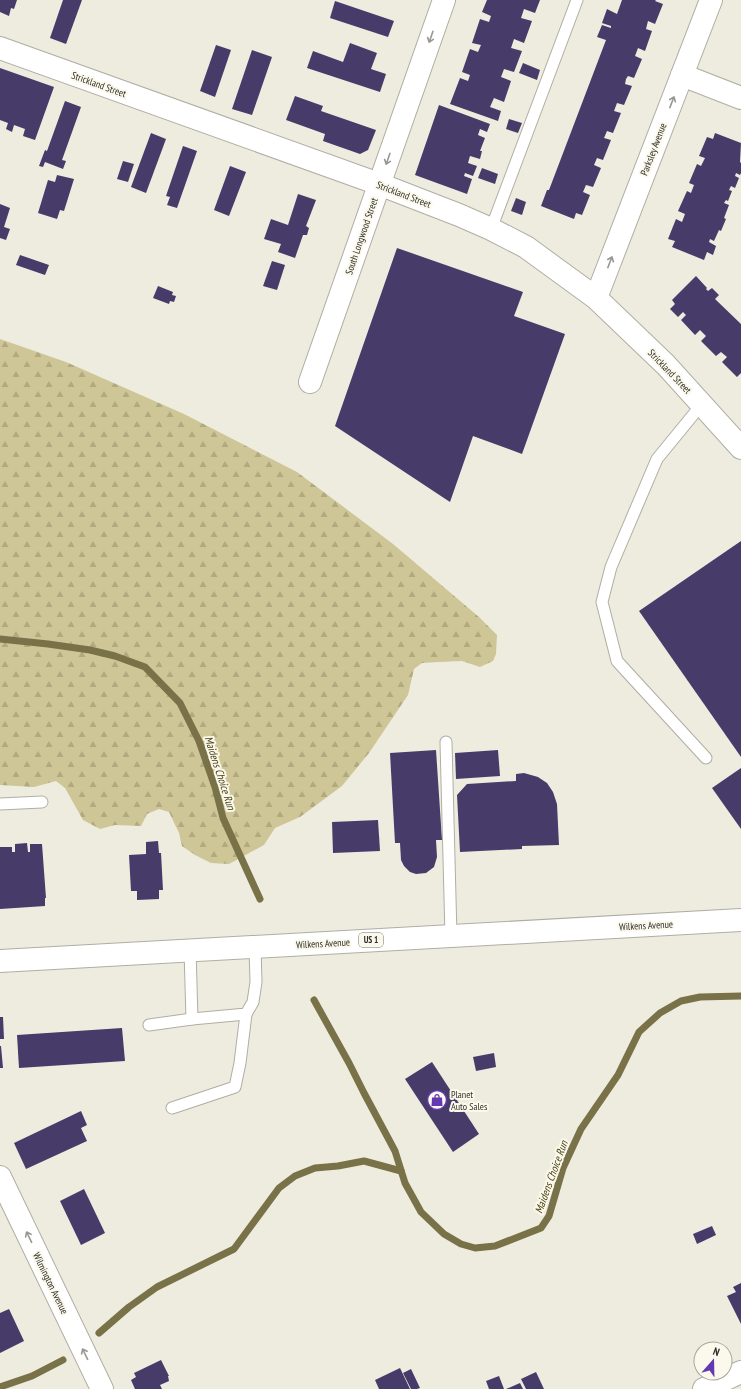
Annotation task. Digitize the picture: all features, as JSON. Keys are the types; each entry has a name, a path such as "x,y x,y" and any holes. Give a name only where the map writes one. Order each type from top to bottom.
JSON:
{"street":[{"name":"South Longwood Street","path":"310,382 444,0"},
{"name":"Parksley Avenue","path":"596,298 711,0"},
{"name":"Strickland Street","path":"0,48 380,184 491,229 526,247 596,298 666,365 741,448"},
{"path":"682,75 741,98"},
{"name":"Wilkens Avenue","path":"0,961 741,920"},
{"name":"Wilmington Avenue","path":"0,1177 102,1389"},
{"path":"704,1389 741,1372"}],"lane":[{"path":"491,229 577,0"},
{"path":"702,404 657,459 611,567 602,602 617,661 706,758"},
{"path":"446,742 451,936"},
{"path":"0,804 42,802"},
{"path":"172,1108 235,1087 240,1063 246,1014 252,1002 256,982 256,947"},
{"path":"190,950 192,1019"},
{"path":"149,1025 246,1014"}],"green space":[{"path":"0,339 66,362 184,414 297,472 393,544 479,617 497,635 496,654 493,661 480,667 462,661 422,663 414,669 408,695 369,753 342,786 300,817 275,828 264,845 229,864 211,863 182,846 179,833 169,812 159,809 147,814 141,826 115,825 100,829 83,820 65,788 56,781 34,787 0,785"}],"building":[{"path":"0,0 17,0 14,9 11,8 9,16 0,12"},
{"path":"63,0 82,0 66,44 50,38"},
{"path":"487,0 540,0 535,13 524,9 521,18 532,21 524,43 514,39 511,48 522,51 514,72 504,69 501,77 511,81 504,102 494,98 490,107 501,111 498,121 450,104 460,78 468,81 470,75 462,72 470,49 478,52 481,45 472,43 480,19 489,22 491,16 482,12"},
{"path":"622,0 656,0 655,1 663,4 655,24 648,21 646,29 652,31 645,51 638,48 635,56 642,59 634,78 628,76 626,79 625,84 632,86 624,105 617,103 614,111 621,113 613,133 607,131 604,138 611,140 603,160 597,158 594,165 601,168 593,187 586,185 583,192 590,195 582,215 576,213 574,219 541,206 547,190 549,190 606,40 597,37 602,25 611,28 611,26 602,23 607,9 617,14"},
{"path":"335,1 394,21 388,37 330,18"},
{"path":"350,43 377,53 371,69 386,74 380,92 307,68 313,51 343,62"},
{"path":"216,45 231,50 215,97 200,91"},
{"path":"252,50 272,57 252,115 232,109"},
{"path":"523,63 540,70 537,80 519,73"},
{"path":"0,68 54,87 35,140 23,136 25,129 14,125 12,132 6,129 8,123 0,120"},
{"path":"295,96 323,106 321,111 376,130 368,150 360,154 323,141 325,134 286,120"},
{"path":"65,101 81,107 62,160 66,161 63,169 45,162 43,167 39,166 45,150 47,151"},
{"path":"439,105 490,124 487,132 480,129 478,135 485,138 480,151 482,151 480,159 470,156 468,163 477,166 473,176 465,173 464,176 472,179 467,194 415,175"},
{"path":"509,119 522,123 518,133 506,129"},
{"path":"151,133 166,139 146,193 131,187"},
{"path":"715,133 741,143 741,173 740,175 736,173 735,176 739,178 735,188 731,186 729,190 732,191 728,201 726,200 724,203 729,205 724,218 726,219 721,231 719,230 714,241 710,239 709,242 716,246 713,255 707,252 704,260 672,247 675,241 668,239 676,219 682,222 685,214 678,211 687,191 691,193 694,185 689,183 697,164 701,166 705,158 699,156 707,137 713,139"},
{"path":"183,146 197,151 177,208 167,205 170,197 166,196"},
{"path":"123,161 134,164 128,182 117,179"},
{"path":"230,166 246,172 229,216 214,210"},
{"path":"482,168 498,174 495,184 478,178"},
{"path":"57,175 74,179 64,211 60,210 57,219 38,213 48,180 55,182"},
{"path":"298,194 316,200 306,226 309,228 307,235 303,235 295,258 278,252 281,244 264,239 271,219 288,225"},
{"path":"516,198 526,202 522,215 511,211"},
{"path":"0,204 10,208 4,227 10,229 6,240 0,238"},
{"path":"397,248 523,292 514,316 565,334 522,454 473,436 450,502 335,426"},
{"path":"20,255 49,265 45,275 16,265"},
{"path":"272,261 285,265 277,290 263,286"},
{"path":"696,276 708,291 712,288 719,295 715,299 741,324 741,373 737,377 722,362 727,357 721,352 716,356 701,341 706,336 700,330 695,335 681,320 686,315 683,312 678,317 670,309 675,304 672,300"},
{"path":"158,286 173,292 172,295 176,296 174,302 170,301 169,304 153,298"},
{"path":"741,541 741,757 639,611"},
{"path":"436,750 442,840 436,840 437,857 434,867 426,873 416,874 410,872 404,866 401,860 400,843 395,843 390,753"},
{"path":"498,750 500,776 456,779 455,753"},
{"path":"741,768 741,829 712,788"},
{"path":"524,773 538,777 547,783 553,792 557,804 559,845 522,846 522,849 460,852 457,795 467,784 516,781 516,774"},
{"path":"378,820 380,851 333,853 332,822"},
{"path":"158,841 159,853 161,853 163,890 159,890 159,899 137,900 137,891 131,891 129,855 146,854 146,842"},
{"path":"27,843 28,852 30,852 30,844 42,844 46,898 45,906 0,909 0,847 12,847 12,852 15,852 15,844"},
{"path":"0,1017 3,1017 4,1039 0,1039"},
{"path":"122,1028 125,1061 19,1068 17,1035"},
{"path":"1,1046 3,1068 0,1068"},
{"path":"494,1053 496,1067 476,1071 473,1057"},
{"path":"432,1062 479,1134 453,1152 405,1079"},
{"path":"81,1111 87,1125 81,1128 87,1141 26,1169 14,1143"},
{"path":"84,1189 105,1233 81,1245 60,1201"},
{"path":"712,1226 716,1235 697,1244 693,1234"},
{"path":"741,1283 741,1324 727,1296 736,1292 733,1287"},
{"path":"9,1309 24,1341 0,1353 0,1313"},
{"path":"161,1360 169,1376 169,1381 160,1385 162,1389 135,1389 131,1380 136,1377 134,1373"},
{"path":"400,1368 410,1389 379,1389 375,1380"},
{"path":"411,1369 420,1388 411,1389 403,1373"},
{"path":"536,1372 544,1389 526,1389 521,1379"},
{"path":"499,1376 504,1389 489,1389 486,1381"},
{"path":"520,1383 523,1389 506,1389"}],"waterway":[{"name":"Maidens Choice Run","path":"0,639 90,650 115,656 145,667 180,703 199,741 215,787 223,818 260,899"},
{"name":"Maidens Choice Run","path":"314,1000 395,1151 405,1183 421,1212 444,1234 461,1244 475,1248 495,1246 541,1228 549,1216 563,1168 581,1129 618,1075 639,1032 660,1013 681,1001 700,997 741,996"},
{"path":"99,1333 129,1307 157,1287 234,1249 279,1188 295,1176 315,1168 338,1166 364,1161 401,1171"},
{"path":"0,1387 32,1376 63,1360"}],"place":[{"name":"Planet Auto Sales","path":"437,1100"}]}
